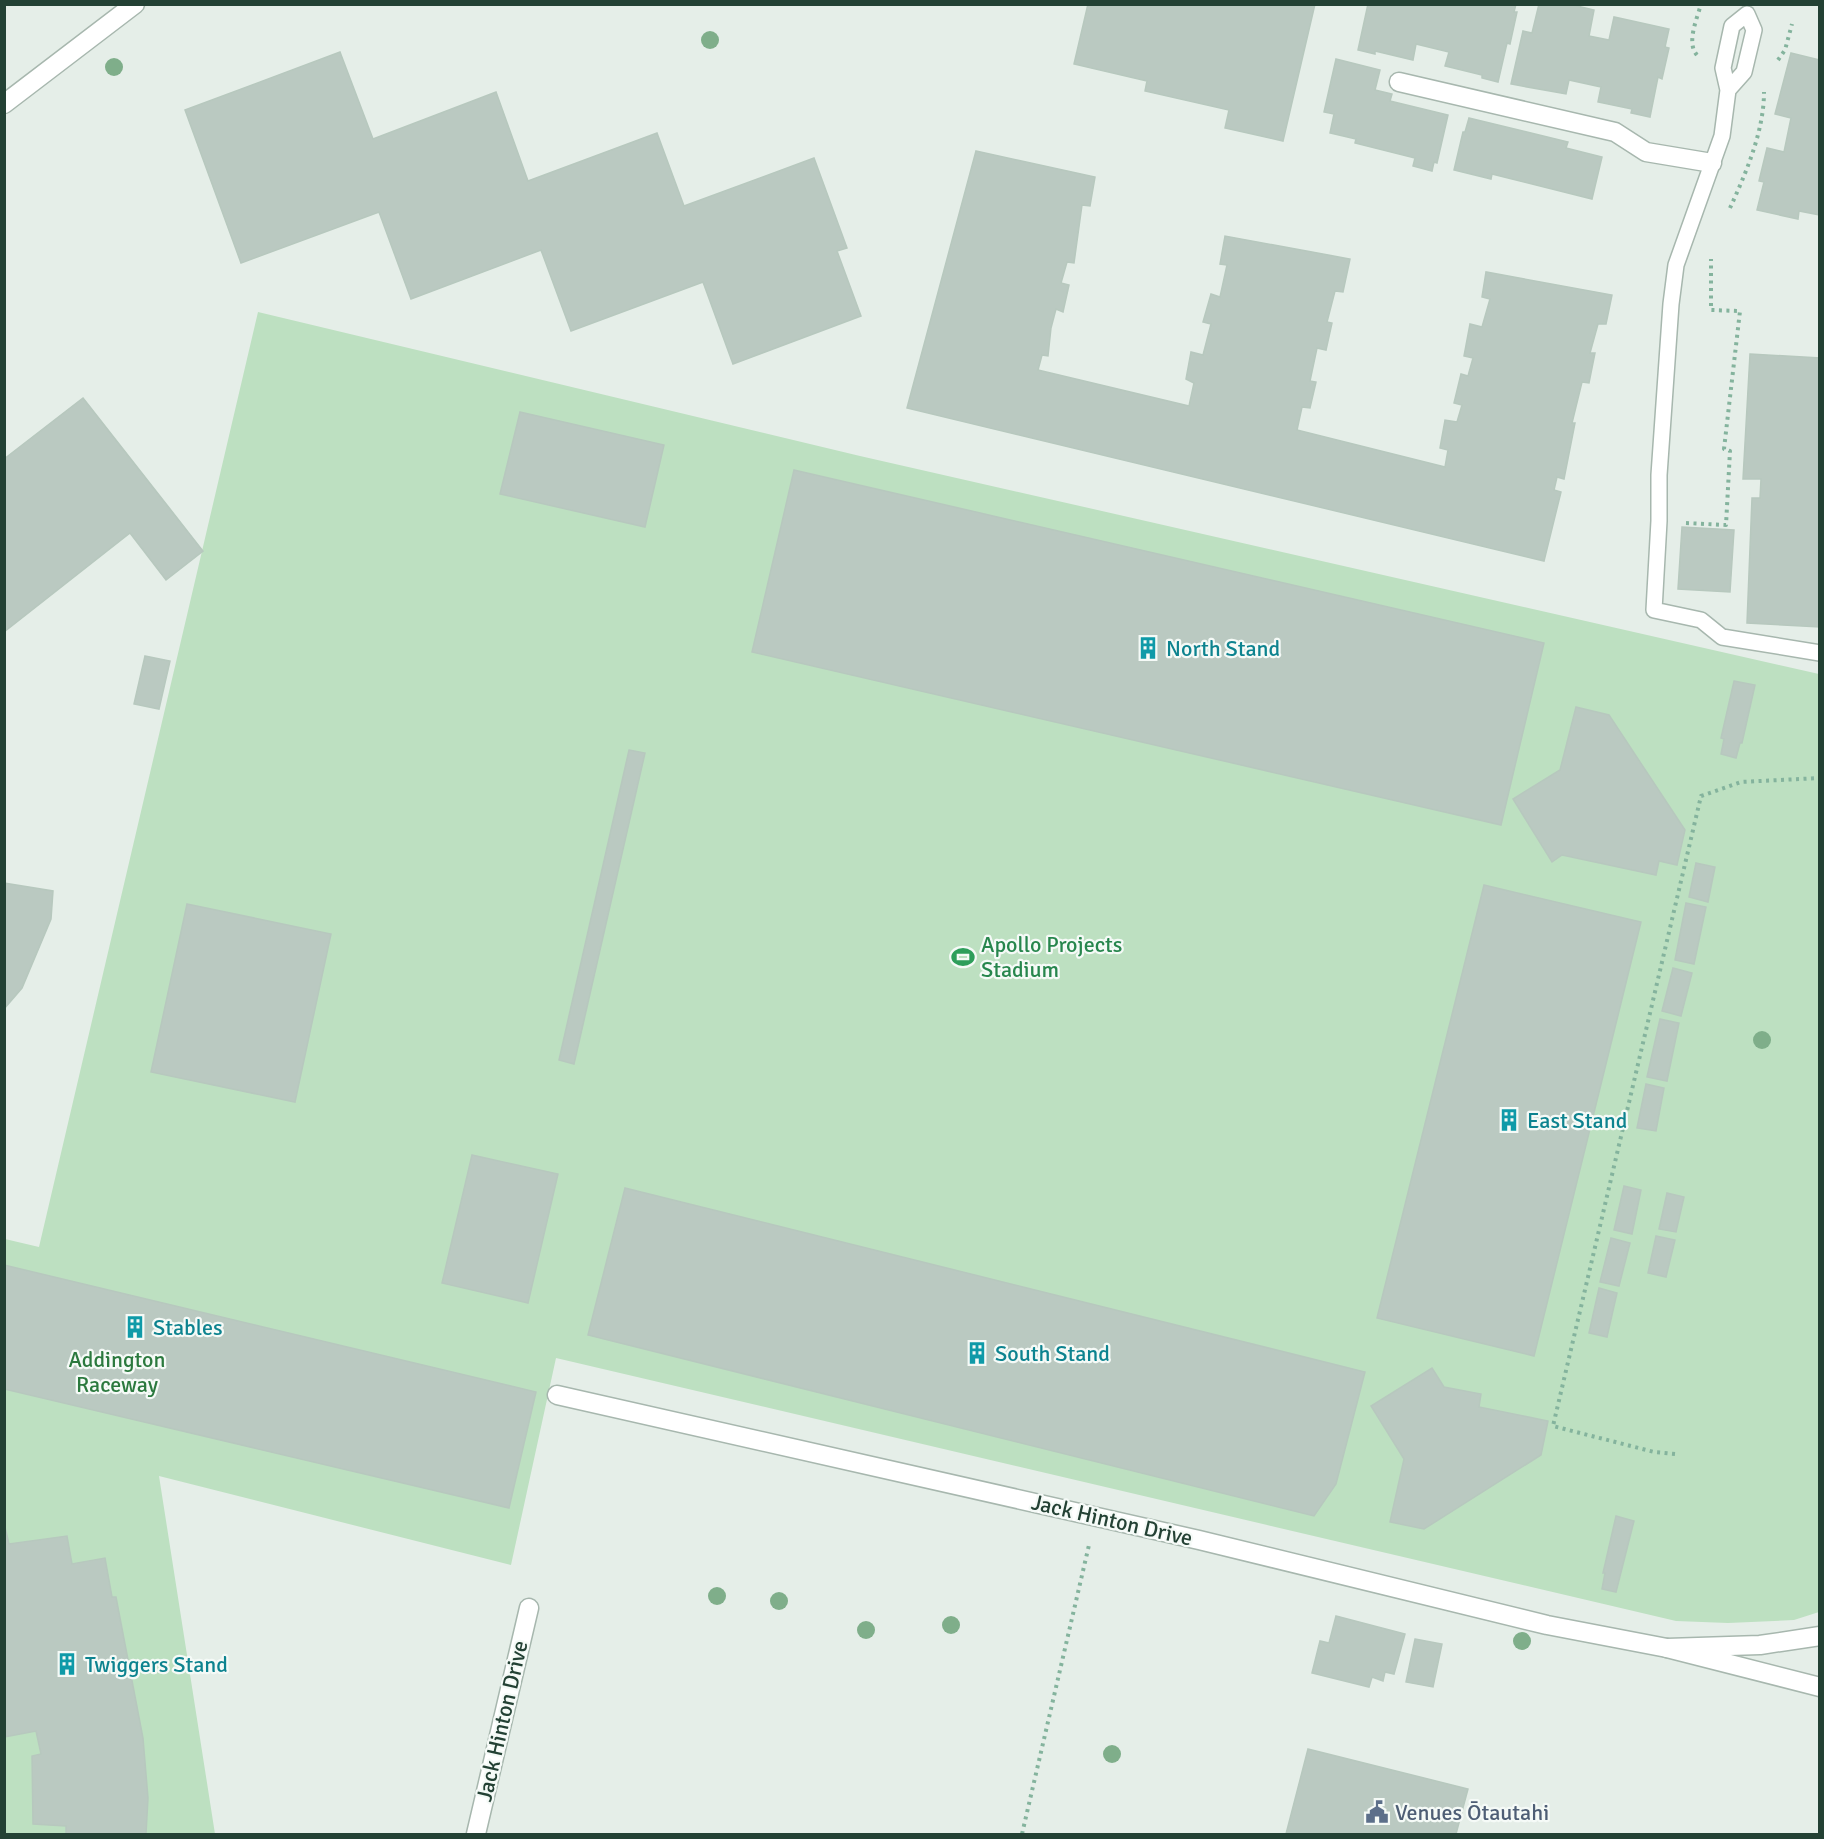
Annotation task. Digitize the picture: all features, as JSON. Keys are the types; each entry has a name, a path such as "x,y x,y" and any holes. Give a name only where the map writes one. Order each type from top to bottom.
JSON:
{"street":[{"path":"4,104 135,4"},
{"path":"1399,82 1615,132 1646,152 1712,163"},
{"name":"Jack Hinton Drive","path":"557,1395 1199,1540 1547,1625 1667,1648 1820,1687"},
{"name":"Jack Hinton Drive","path":"476,1834 529,1608"},
{"name":"Jack Hinton Drive","path":"1667,1648 1760,1645 1820,1636"}],"lane":[{"path":"1728,90 1722,136 1676,266 1671,304 1659,475 1654,610 1701,620 1722,637 1820,653"}],"path":[{"path":"1774,66 1785,50 1792,24"},
{"path":"1726,215 1752,152 1764,107 1764,87"},
{"path":"1659,521 1726,525 1730,450 1724,449 1740,311 1711,310 1711,254"},
{"path":"1676,1455 1654,1452 1553,1426 1701,796 1741,782 1820,778"},
{"path":"1022,1834 1095,1516"}],"green space":[{"name":"Apollo Projects Stadium","path":"258,312 860,456 1819,674 1819,1612 1794,1620 1728,1623 1676,1621 556,1358 511,1565 159,1476 215,1834 5,1834 5,1239 39,1247"}],"building":[{"path":"1088,4 1315,4 1283,141 1225,128 1229,110 1145,91 1147,81 1074,64"},
{"path":"1368,4 1516,4 1514,12 1517,12 1510,44 1507,43 1498,82 1482,78 1482,75 1445,66 1449,52 1416,44 1413,60 1375,51 1375,54 1358,50"},
{"path":"1539,4 1569,4 1594,10 1589,36 1609,40 1614,17 1669,29 1665,47 1669,48 1662,79 1658,77 1650,117 1631,113 1632,109 1598,102 1601,87 1569,80 1566,94 1511,84 1523,31 1532,33"},
{"path":"340,52 373,139 496,92 528,181 657,133 684,206 814,158 847,248 837,251 861,316 733,364 703,282 571,331 541,250 411,299 379,212 241,263 185,110"},
{"path":"1791,53 1820,60 1820,215 1799,211 1798,219 1757,210 1764,182 1759,181 1767,148 1784,152 1791,118 1775,114"},
{"path":"1336,59 1380,70 1375,90 1392,94 1390,101 1448,115 1437,163 1434,162 1432,171 1413,166 1415,158 1355,143 1356,139 1330,133 1334,114 1324,112"},
{"path":"1469,118 1568,142 1566,148 1602,157 1592,199 1492,174 1491,179 1454,170 1463,132 1465,132"},
{"path":"976,151 1095,177 1090,206 1082,205 1074,263 1067,262 1061,283 1069,285 1063,312 1056,309 1048,356 1042,355 1038,370 1189,406 1194,383 1186,379 1191,352 1203,355 1211,324 1203,322 1211,294 1220,297 1227,265 1220,264 1225,236 1350,259 1343,292 1335,291 1327,322 1332,323 1326,350 1317,348 1310,381 1316,382 1310,408 1302,407 1297,430 1445,467 1448,450 1440,448 1445,420 1457,422 1462,405 1454,403 1461,374 1468,376 1473,358 1464,356 1470,324 1482,327 1490,299 1482,297 1486,272 1612,295 1606,324 1598,324 1590,353 1595,353 1589,383 1582,382 1572,423 1575,423 1564,479 1557,477 1554,490 1561,492 1544,561 907,408"},
{"path":"1750,354 1820,358 1820,627 1747,623 1752,498 1760,498 1761,479 1743,479"},
{"path":"83,398 203,551 166,580 130,533 4,632 4,459"},
{"path":"520,412 664,445 645,527 500,494"},
{"name":"North Stand","path":"794,470 1544,643 1501,825 752,652"},
{"path":"1682,527 1734,530 1730,592 1678,589"},
{"path":"145,656 170,661 159,709 134,704"},
{"path":"1734,681 1755,685 1742,743 1740,743 1736,758 1721,754 1724,739 1721,738"},
{"path":"1576,707 1609,715 1685,830 1677,865 1659,861 1656,875 1562,855 1552,862 1513,799 1560,770"},
{"path":"629,750 645,753 574,1064 559,1060"},
{"path":"1696,863 1715,867 1708,902 1689,897"},
{"path":"4,883 53,891 51,919 22,988 4,1009"},
{"name":"East Stand","path":"1484,885 1641,922 1534,1356 1377,1318"},
{"path":"1686,903 1706,907 1694,964 1675,960"},
{"path":"187,904 331,934 295,1102 151,1072"},
{"path":"1673,968 1692,973 1681,1016 1662,1011"},
{"path":"1660,1019 1679,1023 1667,1081 1647,1077"},
{"path":"1646,1084 1664,1088 1656,1131 1637,1128"},
{"path":"472,1155 558,1174 528,1303 442,1283"},
{"path":"1624,1186 1641,1190 1632,1234 1614,1230"},
{"name":"South Stand","path":"625,1188 1365,1372 1336,1484 1314,1516 588,1335"},
{"path":"1667,1193 1684,1197 1676,1232 1659,1229"},
{"path":"1656,1236 1675,1240 1666,1277 1648,1273"},
{"path":"1611,1238 1630,1243 1619,1286 1600,1282"},
{"name":"Stables","path":"4,1265 536,1392 509,1508 4,1389"},
{"path":"1599,1288 1617,1293 1607,1337 1589,1333"},
{"path":"1432,1368 1444,1387 1481,1394 1479,1407 1548,1421 1541,1455 1424,1529 1390,1522 1404,1459 1371,1406"},
{"path":"1616,1516 1634,1521 1616,1592 1602,1589 1605,1573 1603,1573"},
{"name":"Twiggers Stand","path":"4,1523 9,1544 67,1536 72,1564 105,1558 112,1597 116,1597 143,1738 148,1798 146,1834 66,1834 66,1826 33,1824 32,1756 41,1754 36,1731 4,1737"},
{"path":"1336,1616 1405,1634 1394,1674 1385,1672 1383,1681 1372,1677 1369,1687 1312,1673 1320,1641 1329,1643"},
{"path":"1415,1639 1442,1644 1433,1687 1406,1682"},
{"name":"Venues Ōtautahi","path":"1308,1749 1468,1789 1456,1834 1286,1834"}],"place":[{"name":"North Stand","path":"1148,648"},
{"name":"Apollo Projects Stadium","path":"963,957"},
{"name":"East Stand","path":"1509,1120"},
{"name":"Stables","path":"135,1327"},
{"name":"South Stand","path":"977,1353"},
{"name":"Twiggers Stand","path":"67,1664"},
{"name":"Venues Ōtautahi","path":"1377,1812"}],"park label":[{"name":"Addington Raceway","path":"117,1372"}]}
